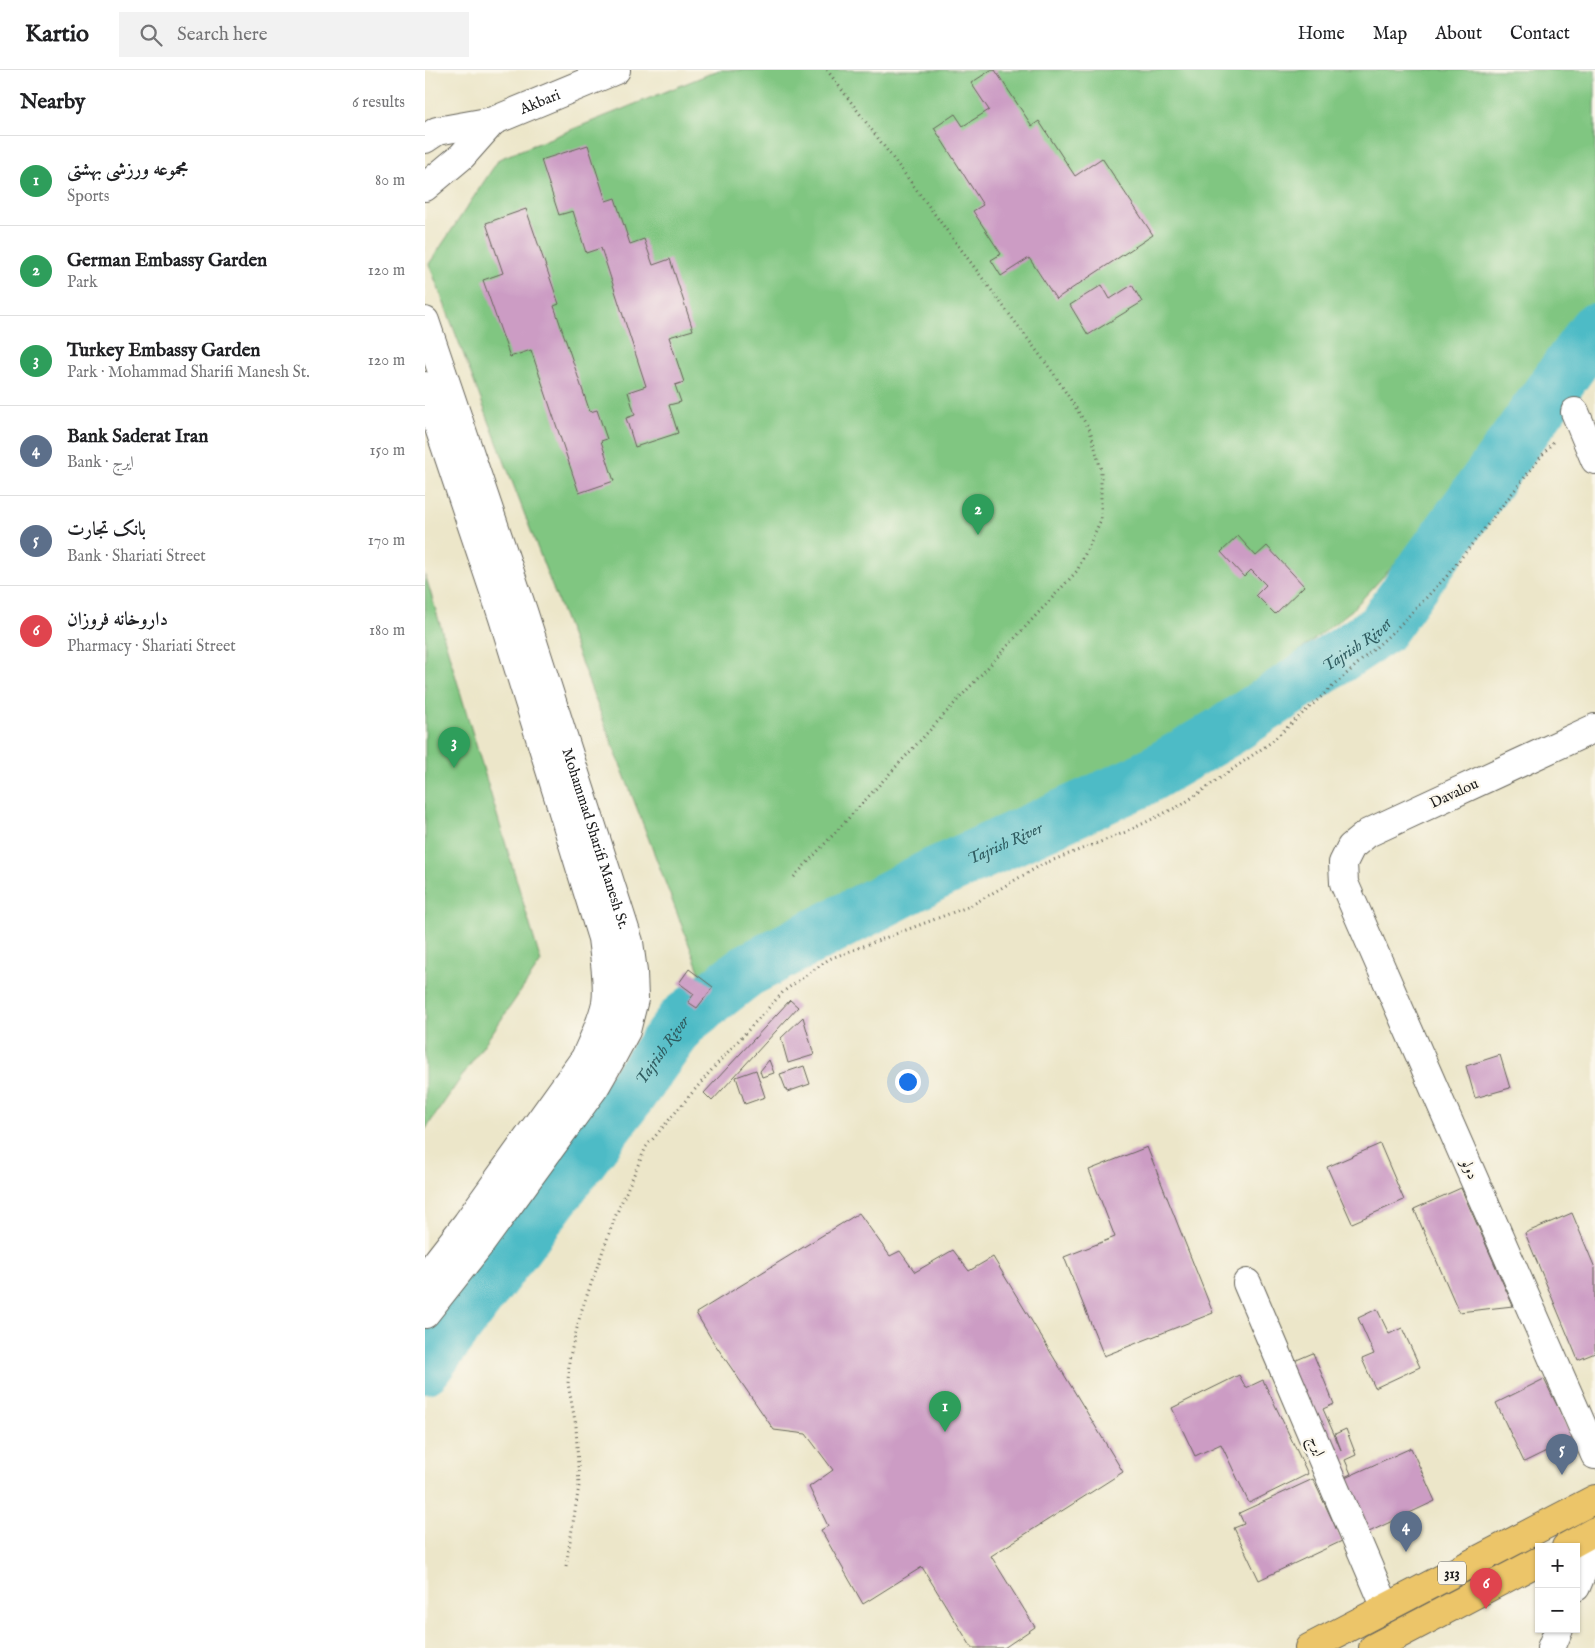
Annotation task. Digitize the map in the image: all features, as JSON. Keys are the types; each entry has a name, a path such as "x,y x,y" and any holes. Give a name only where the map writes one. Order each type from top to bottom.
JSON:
{"main road":[{"name":"313","path":"1309,1648 1595,1499"},
{"path":"1572,1543 1595,1531"},
{"name":"313","path":"1373,1648 1535,1563"}],"street":[{"name":"Akbari","path":"425,139 437,131 493,121 616,70"},
{"name":"Akbari","path":"425,186 462,156 493,121"},
{"name":"Mohammad Sharifi Manesh St.","path":"425,321 526,620 629,942 634,999 625,1031 595,1088 488,1234 425,1314"},
{"name":"Mohammad Sharifi Manesh St.","path":"425,386 503,618 602,938 606,1002 597,1031 585,1058 467,1223 425,1277"},
{"path":"1575,412 1595,460"},
{"name":"دولو","path":"1595,728 1368,833 1351,847 1343,864 1344,883 1595,1455"},
{"name":"ایرج","path":"1247,1283 1386,1608"},
{"path":"1580,1577 1595,1541"},
{"path":"1551,1648 1557,1633"}],"path":[{"path":"794,877 1077,571 1101,520 1101,470 1090,430 1054,374 827,70"},
{"path":"566,1566 579,1486 576,1426 568,1384 569,1360 581,1312 615,1217 647,1147 715,1066 784,991 829,959 970,906 1043,864 1126,832 1183,804 1269,743 1395,630 1446,577 1575,412"}],"green space":[{"path":"719,70 1595,70 1595,303 1576,324 1493,459 1352,610 1200,728 1010,826 857,884 701,976 429,264 499,159"},
{"path":"425,574 541,962 425,1130"}],"building":[{"path":"991,70 995,70 1032,126 1039,121 1075,176 1102,158 1153,235 1056,299 1029,258 1001,276 991,260 1001,254 973,211 983,205 934,128 955,114 963,126 989,110 971,83"},
{"path":"588,145 606,201 615,198 630,244 644,239 653,265 670,259 693,330 669,337 684,382 675,385 681,402 669,405 678,433 635,447 626,418 635,415 628,392 646,386 601,248 586,253 573,211 559,215 541,160"},
{"path":"526,209 559,304 554,306 590,412 597,410 607,439 601,441 614,481 579,493 531,350 510,357 483,280 503,273 486,223"},
{"path":"1102,285 1110,299 1132,285 1142,302 1088,335 1070,305"},
{"path":"1238,536 1256,556 1267,546 1304,586 1275,614 1256,595 1266,585 1251,570 1244,577 1221,552"},
{"path":"689,969 713,987 697,1008 688,1002 694,994 679,983"},
{"path":"790,1000 798,1007 712,1101 704,1093"},
{"path":"803,1017 814,1055 788,1063 781,1038"},
{"path":"1500,1055 1510,1088 1475,1098 1466,1066"},
{"path":"769,1060 774,1073 762,1077 760,1071"},
{"path":"804,1066 810,1084 787,1092 780,1074"},
{"path":"756,1070 765,1097 745,1104 736,1077"},
{"path":"1380,1144 1404,1200 1352,1223 1327,1167"},
{"path":"1147,1147 1213,1313 1104,1356 1064,1257 1115,1237 1089,1170"},
{"path":"1461,1188 1513,1306 1459,1312 1414,1209"},
{"path":"859,1213 890,1256 900,1251 915,1272 953,1250 969,1271 993,1257 1123,1472 991,1556 1035,1627 1004,1648 972,1648 922,1567 863,1604 821,1530 828,1526 809,1487 833,1470 806,1434 774,1430 712,1340 696,1313"},
{"path":"1572,1213 1595,1268 1595,1353 1578,1360 1525,1233"},
{"path":"1377,1309 1389,1334 1402,1328 1420,1367 1375,1388 1362,1359 1374,1354 1358,1318"},
{"path":"1313,1353 1334,1404 1323,1409 1341,1450 1335,1434 1346,1429 1356,1455 1345,1460 1351,1474 1336,1481 1285,1365"},
{"path":"1239,1375 1246,1388 1263,1380 1308,1474 1249,1503 1221,1444 1195,1456 1172,1408"},
{"path":"1544,1379 1573,1438 1524,1462 1496,1403"},
{"path":"1411,1448 1435,1501 1369,1532 1345,1478"},
{"path":"1313,1479 1342,1541 1259,1580 1234,1528 1244,1524 1239,1513"}],"waterway":[{"name":"Tajrish River","path":"425,1367 683,1020 746,971 933,875 1138,782 1226,731 1381,629 1595,330"}],"place":[{"name":"German Embassy Garden","path":"978,535"},
{"name":"Turkey Embassy Garden","path":"454,768"},
{"name":"مجموعه ورزشی بهشتی","path":"945,1432"},
{"name":"بانک تجارت","path":"1562,1475"},
{"name":"Bank Saderat Iran","path":"1406,1552"},
{"name":"داروخانه فروزان","path":"1486,1609"}]}
